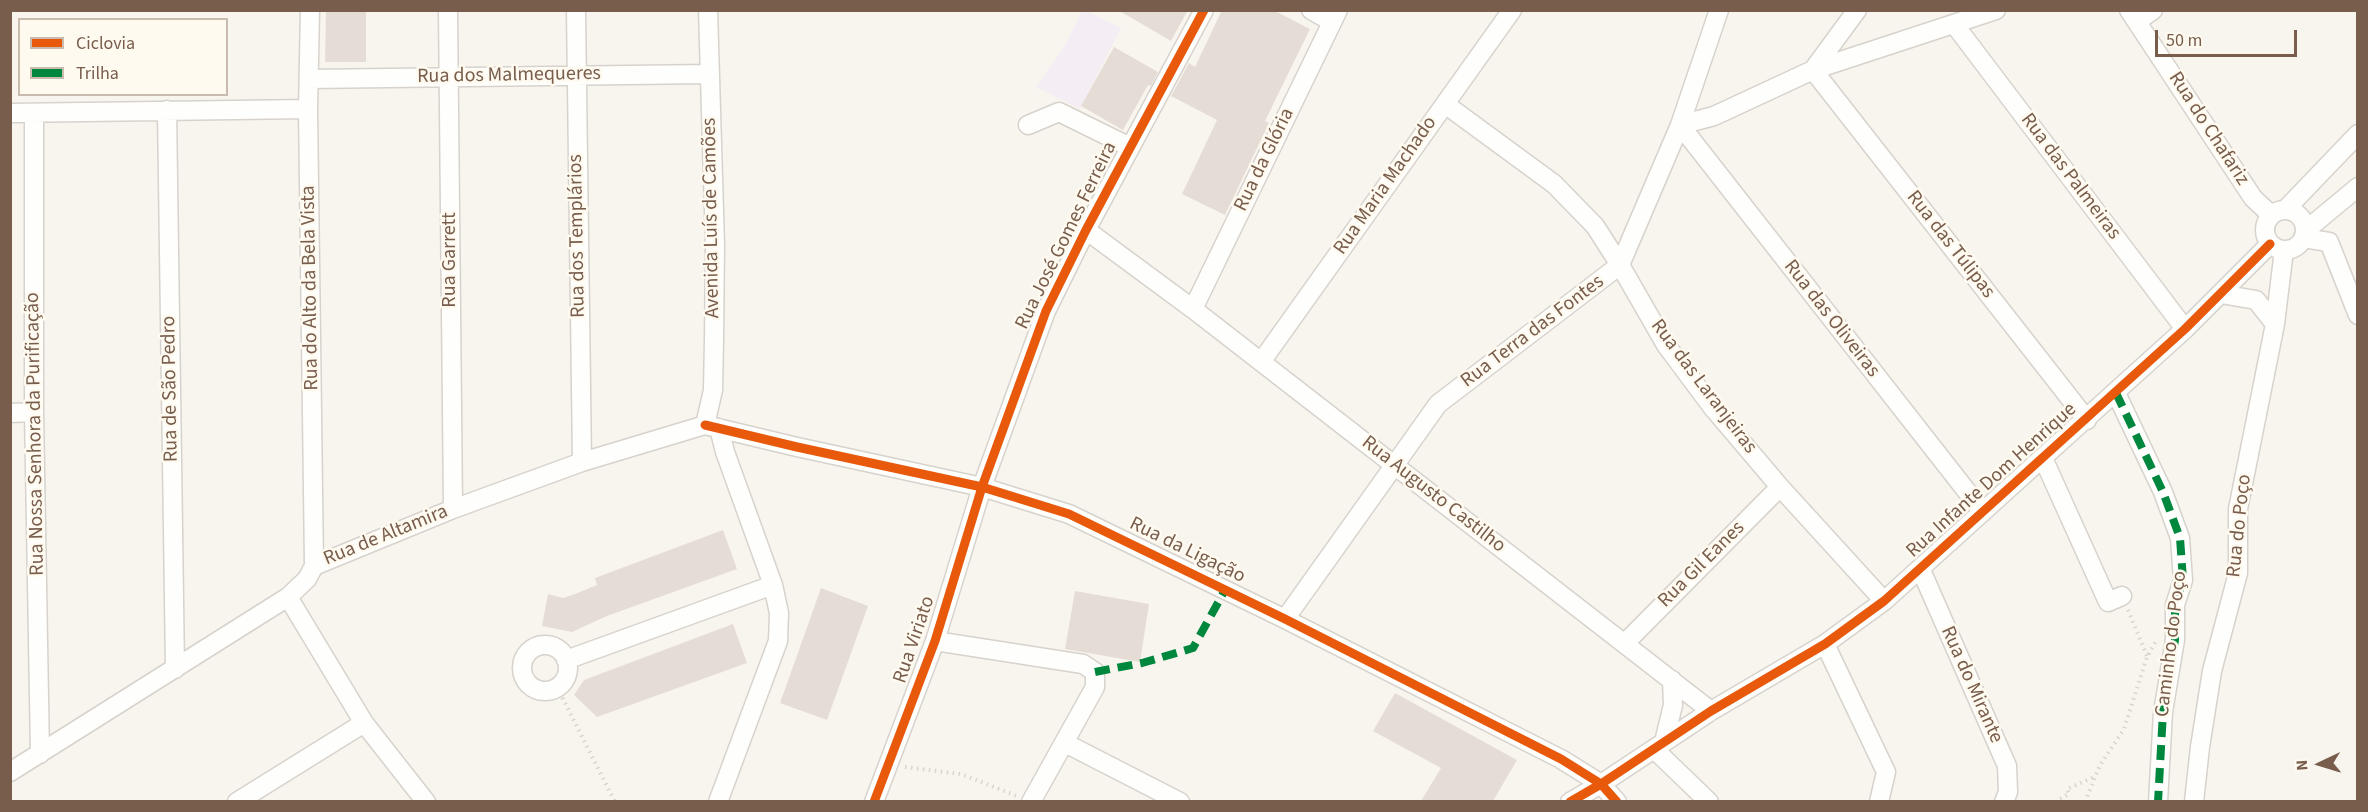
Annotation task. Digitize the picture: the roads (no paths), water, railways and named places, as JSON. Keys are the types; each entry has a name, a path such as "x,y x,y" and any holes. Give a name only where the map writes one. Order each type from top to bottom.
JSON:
{"street":[{"name":"Rua do Alto da Bela Vista","path":"310,10 308,109 314,566"},
{"name":"Rua Garrett","path":"448,10 453,509"},
{"name":"Rua dos Templários","path":"576,10 582,462"},
{"name":"Avenida Luís de Camões","path":"708,10 715,245 712,426"},
{"name":"Rua José Gomes Ferreira","path":"982,487 1046,312 1086,230 1204,10"},
{"path":"1311,10 1335,16"},
{"name":"Rua Maria Machado","path":"1261,362 1512,10"},
{"name":"Rua Terra das Fontes","path":"1285,619 1438,404 1620,265 1680,125 1719,10"},
{"path":"1813,70 1857,10"},
{"path":"1680,125 1714,116 1813,70 1996,10"},
{"path":"2133,16 2152,10"},
{"name":"Rua da Glória","path":"1193,309 1335,16"},
{"name":"Rua do Chafariz","path":"2133,16 2253,198 2278,212"},
{"name":"Rua das Palmeiras","path":"1954,24 2185,329"},
{"path":"1843,29 1858,56"},
{"name":"Rua das Túlipas","path":"1813,70 2087,420"},
{"name":"Rua dos Malmequeres","path":"309,79 709,74"},
{"name":"Rua das Laranjeiras","path":"1445,104 1554,184 1594,226 1620,265 1666,345 1713,408 1884,601"},
{"path":"10,113 308,109"},
{"name":"Rua de São Pedro","path":"167,110 175,669"},
{"path":"1028,125 1059,112 1130,147"},
{"name":"Rua Nossa Senhora da Purificação","path":"34,113 34,412 40,754"},
{"name":"Rua das Oliveiras","path":"1680,125 1983,512"},
{"path":"2358,134 2351,154 2278,212 2265,226 2266,238 2277,247 2295,247 2304,235 2358,187"},
{"path":"2336,205 2329,242 2358,315"},
{"path":"2278,212 2298,214 2305,224 2304,235"},
{"name":"Rua Augusto Castilho","path":"1086,230 1193,309 1711,711"},
{"path":"2304,235 2329,242"},
{"name":"Rua Infante Dom Henrique","path":"1570,801 1601,784 1711,711 1825,644 1884,601 2087,420 2221,294 2277,247"},
{"name":"Rua do Poço","path":"2194,801 2212,671 2238,573 2238,508 2275,324 2277,247"},
{"path":"2221,294 2256,300 2275,324"},
{"name":"Caminho do Poço","path":"2116,393 2163,492 2180,538 2183,580 2175,605 2175,640 2163,712 2158,801"},
{"path":"10,412 34,412"},
{"path":"712,426 725,452 773,585 779,613 778,641 718,801"},
{"name":"Rua de Altamira","path":"10,772 288,597 307,579 314,566 453,509 582,462 712,426"},
{"name":"Rua da Ligação","path":"712,426 982,487 1069,514 1285,619 1561,759 1601,784 1617,801"},
{"path":"2043,459 2108,602 2122,596"},
{"name":"Rua Gil Eanes","path":"1625,643 1780,486"},
{"name":"Rua Viriato","path":"874,801 935,641 982,487"},
{"name":"Rua do Mirante","path":"1921,570 2007,766 2008,792 2004,801"},
{"path":"566,660 773,585"},
{"path":"288,597 364,723 426,801"},
{"path":"935,641 1083,664 1095,672 1095,687 1031,801"},
{"path":"1825,644 1886,772 1879,801"},
{"path":"547,645 555,647 566,660 567,674 557,687 543,691 529,684 523,676 522,662 532,648 547,645"},
{"path":"1672,680 1673,705 1659,746 1709,801"},
{"path":"237,801 364,723"},
{"path":"1065,743 1180,801"}]}
